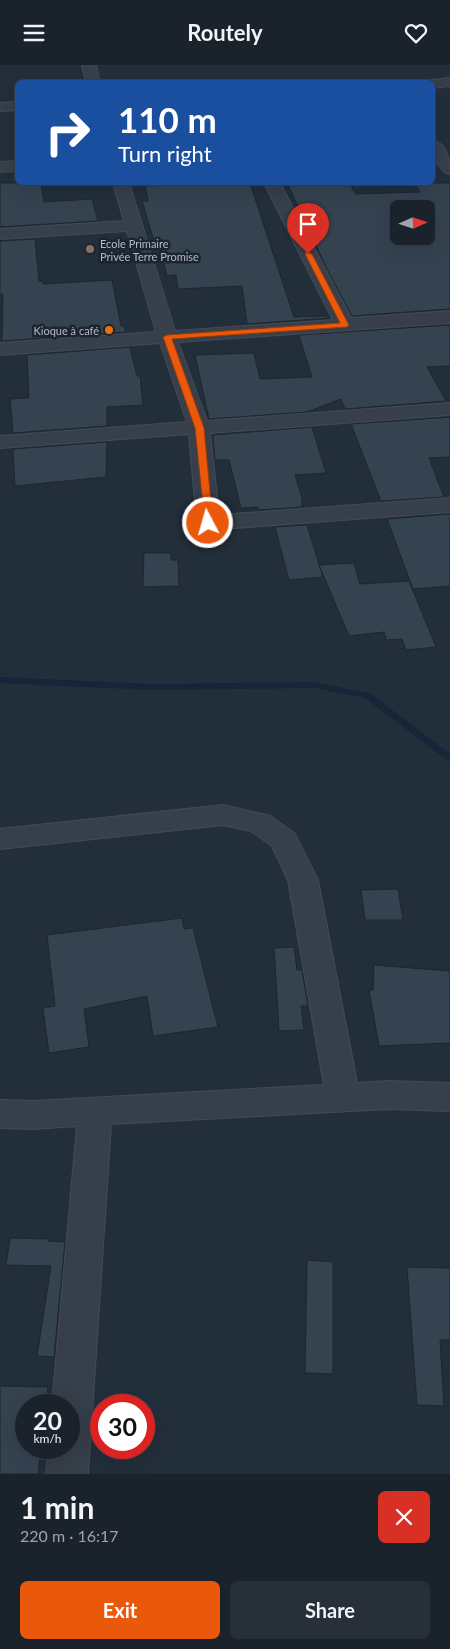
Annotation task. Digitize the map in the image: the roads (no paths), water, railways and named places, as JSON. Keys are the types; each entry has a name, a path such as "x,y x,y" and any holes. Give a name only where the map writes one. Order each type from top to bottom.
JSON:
{"street":[{"path":"89,65 92,80"},
{"path":"435,83 450,82"},
{"path":"0,107 15,106"},
{"path":"435,149 450,169"},
{"path":"0,167 15,166"},
{"path":"122,185 167,337 199,428 208,523 450,505"},
{"path":"273,185 345,325"},
{"path":"0,234 133,226"},
{"path":"0,349 450,317"},
{"path":"0,442 450,409"},
{"path":"0,839 223,815 260,823 284,841 303,880 343,1097"},
{"path":"0,1114 33,1115 95,1112 388,1095 450,1097"},
{"path":"73,1394 95,1112"},
{"path":"66,1474 68,1459"}],"waterway":[{"path":"0,680 150,687 315,685 368,696 450,758"}],"place":[{"name":"Ecole Primaire Privée Terre Promise","path":"90,249"},
{"name":"Kioque à café","path":"109,330"}]}
